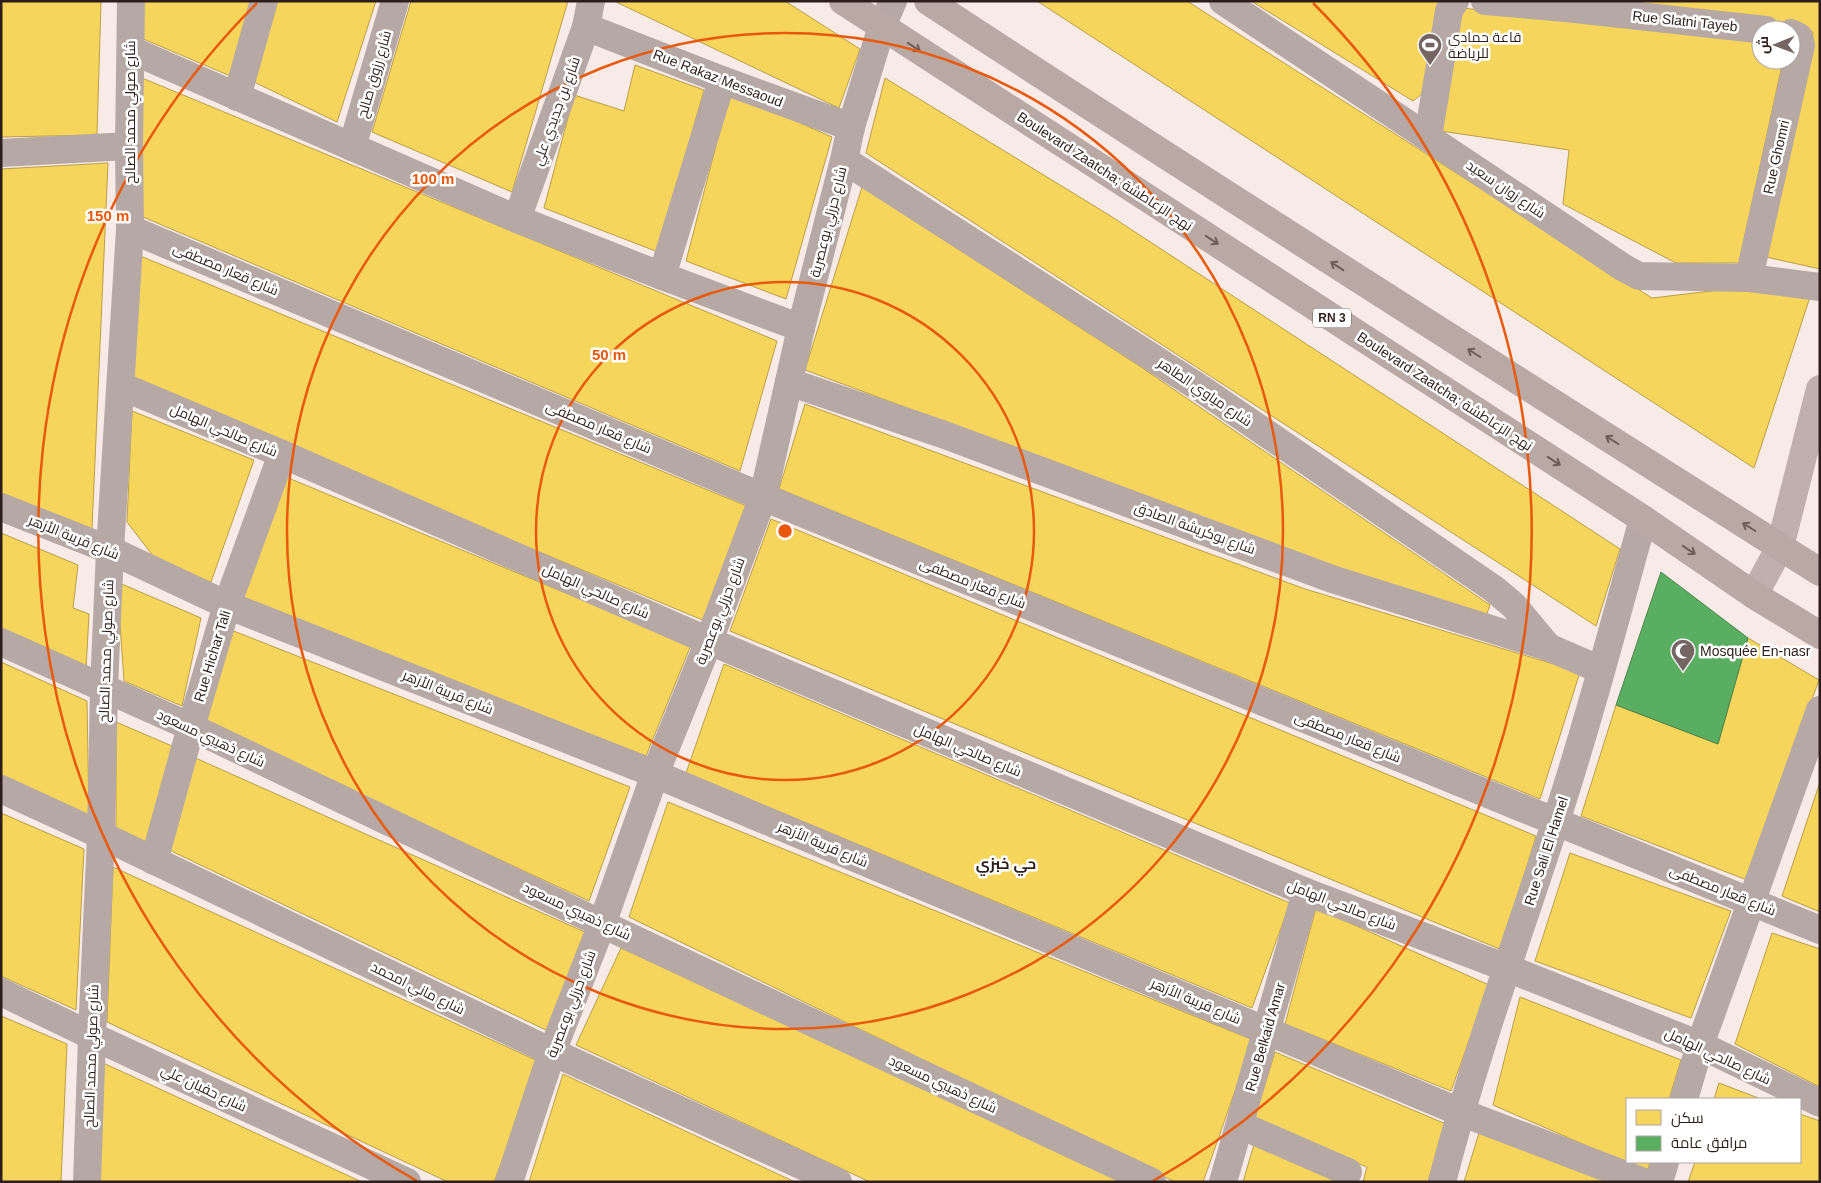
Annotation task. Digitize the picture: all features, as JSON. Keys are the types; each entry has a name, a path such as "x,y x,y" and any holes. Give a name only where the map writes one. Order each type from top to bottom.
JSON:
{"main road":[{"name":"Boulevard Zaatcha; نهج الزعاطشة","path":"843,1 1643,519 1754,594 1820,635"},
{"path":"928,1 1166,157 1820,572"}],"street":[{"name":"شارع صولي محمد الصالح","path":"87,1182 110,550 130,228 131,1"},
{"path":"236,97 264,1"},
{"name":"شارع رزوق صالح","path":"352,147 395,1"},
{"name":"شارع حرزلي بوعصرية","path":"509,1182 552,1052 602,924 655,774 709,640 763,497 801,328 851,127 882,26 893,1"},
{"path":"1428,137 1449,11 1455,1"},
{"name":"Rue Slatni Tayeb","path":"1485,1 1566,4 1751,28"},
{"name":"شارع زوان سعيد","path":"1226,2 1624,268 1639,276 1749,278 1820,287"},
{"name":"Rue Rakaz Messaoud","path":"588,14 722,80 851,127"},
{"name":"شارع بن جديدي علي","path":"516,219 588,14"},
{"path":"131,50 516,219 801,328"},
{"name":"Rue Ghomri","path":"1749,278 1796,70"},
{"path":"662,276 722,80"},
{"path":"1,153 129,146"},
{"name":"شارع مياوي الطاهر","path":"844,160 1203,390 1494,589 1514,606 1548,647"},
{"name":"شارع قعار مصطفى","path":"130,228 763,497 1820,930"},
{"name":"شارع بوكريشة الصادق","path":"789,382 942,434 1332,579 1548,647 1602,670"},
{"name":"شارع صالحي الهامل","path":"121,386 709,640 1306,892 1507,968 1700,1045 1820,1103"},
{"path":"1754,594 1780,547 1820,389"},
{"name":"Rue Hichar Tali","path":"154,861 227,605 282,454"},
{"name":"شارع قريبة الأزهر","path":"1,508 110,550 227,605 655,774 1460,1112 1644,1182"},
{"name":"Rue Sali El Hamel","path":"1442,1182 1460,1112 1556,822 1602,670 1643,519"},
{"name":"شارع ذهيبي مسعود","path":"1,642 191,728 602,924 1152,1182"},
{"path":"1684,1098 1700,1045 1750,901 1820,710"},
{"name":"شارع ماني امحمد","path":"1,789 101,835 552,1052 838,1182"},
{"name":"Rue Belkaid Amar","path":"1223,1182 1306,892"},
{"name":"شارع حفيان علي","path":"1,992 407,1182"},
{"path":"1240,1125 1348,1172"},
{"path":"1659,1182 1665,1163"}],"building: سكن":[{"path":"1,1 101,1 97,135 1,137"},
{"path":"141,1 255,1 235,78 141,38"},
{"path":"277,1 376,1 337,122 254,82"},
{"path":"411,1 568,1 512,192 372,132"},
{"path":"614,1 785,1 860,49 839,108"},
{"path":"1037,1 1187,1 1652,298 1745,287 1811,294 1754,468"},
{"path":"1251,1 1441,1 1426,91 1413,101"},
{"path":"1592,1 1820,1 1820,269 1766,257 1813,32 1801,30 1801,20 1751,20 1751,23"},
{"path":"1462,8 1751,40 1751,70 1781,70 1739,263 1676,263 1563,204 1569,150 1441,131"},
{"path":"635,65 704,90 658,252 544,208 574,95 624,111"},
{"path":"142,78 777,341 740,471 136,214"},
{"path":"885,78 1109,215 1620,549 1596,626 866,153"},
{"path":"730,92 832,137 786,299 686,261"},
{"path":"108,163 92,529 1,495 1,169"},
{"path":"862,187 1138,365 1490,605 1484,622 805,370"},
{"path":"138,255 749,507 705,621 129,381"},
{"path":"805,404 1305,589 1580,672 1540,799 779,489"},
{"path":"132,411 254,460 211,582 157,561 127,522"},
{"path":"286,477 691,645 646,756 240,598"},
{"path":"771,519 1536,836 1502,950 730,631"},
{"path":"1,533 78,565 73,608 89,614 86,669 1,634"},
{"path":"117,582 201,618 182,706 124,681"},
{"path":"231,630 630,787 589,901 200,721"},
{"path":"1748,638 1819,680 1747,880 1581,816 1616,705 1718,744"},
{"path":"1,662 87,701 89,818 1,779"},
{"path":"724,664 1290,903 1252,1008 686,773"},
{"path":"116,722 172,746 150,845 116,831"},
{"path":"191,756 587,933 548,1031 167,849"},
{"path":"1820,782 1820,912 1782,896"},
{"path":"668,802 1253,1040 1203,1182 1175,1182 629,917"},
{"path":"1,813 84,849 76,1010 1,976"},
{"path":"1570,853 1731,911 1691,1018 1535,961"},
{"path":"113,867 540,1062 494,1182 448,1182 107,1022"},
{"path":"1316,908 1489,985 1451,1091 1285,1024"},
{"path":"1772,933 1820,949 1820,1087 1735,1044"},
{"path":"621,948 1127,1182 870,1182 576,1045"},
{"path":"1520,997 1681,1060 1669,1098 1626,1098 1626,1163 1493,1105"},
{"path":"1,1016 67,1044 61,1182 1,1182"},
{"path":"1275,1052 1446,1124 1428,1182 1363,1182 1367,1167 1254,1120"},
{"path":"101,1062 362,1182 100,1182"},
{"path":"563,1074 795,1182 529,1182"},
{"path":"1719,1083 1758,1098 1714,1098"},
{"path":"1801,1114 1820,1121 1820,1182 1688,1182 1695,1163 1801,1163"},
{"path":"1479,1133 1612,1182 1464,1182"},
{"path":"1255,1141 1350,1182 1243,1182"},
{"path":"1626,1163 1650,1163 1647,1172"}],"building: مرافق عامة":[{"name":"Mosquée En-nasr","path":"1661,572 1748,638 1718,744 1616,705"}],"place":[{"name":"قاعة حمادي للرياضة","path":"1430,66"},
{"name":"Mosquée En-nasr","path":"1683,672"}],"district":[{"name":"حي خبزي","path":"1006,863"}]}
